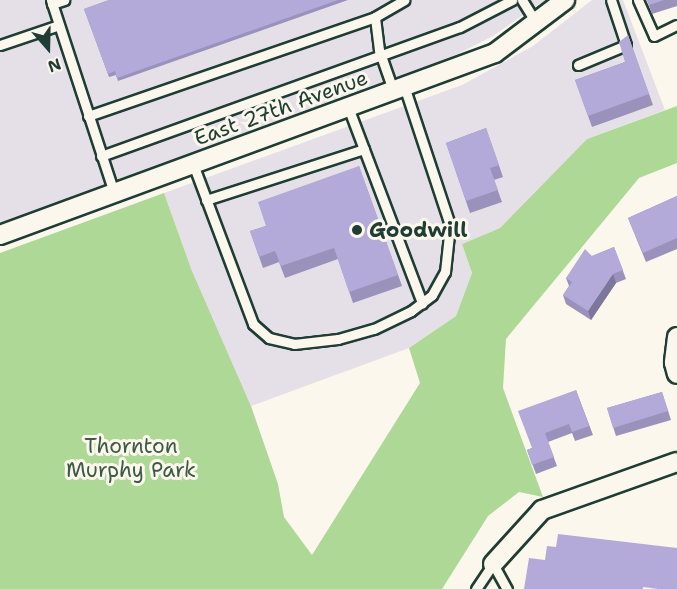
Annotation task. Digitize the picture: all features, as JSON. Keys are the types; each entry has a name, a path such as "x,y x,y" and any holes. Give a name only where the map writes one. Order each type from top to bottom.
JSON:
{"street":[{"name":"East 27th Avenue","path":"0,235 495,53 565,0"},
{"path":"677,337 674,363 677,374"},
{"path":"493,564 542,510 677,462"}],"lane":[{"path":"64,0 51,2 114,193"},
{"path":"88,116 375,17 386,3 405,0"},
{"path":"102,156 460,27 512,0"},
{"path":"522,0 536,22"},
{"path":"578,65 626,45 611,0"},
{"path":"638,0 654,36 677,25"},
{"path":"193,164 253,324 269,338 294,344 338,339 374,329 422,303 432,295 445,272 450,225 399,88 381,55 375,17"},
{"path":"0,45 59,25"},
{"path":"348,107 422,303"},
{"path":"206,200 364,149"},
{"path":"476,589 493,564 507,589"}],"shaded area":[{"path":"0,0 545,0 493,36 454,56 0,223"},
{"path":"592,0 623,0 665,110 587,139 500,228 462,244 472,273 456,316 409,348 251,406 192,271 164,193 462,85 533,46"}],"green space":[{"name":"Thornton Murphy Park","path":"677,106 677,163 639,178 506,339 503,388 543,497 519,492 488,516 442,589 0,589 0,253 164,193 192,271 251,406 278,484 284,517 312,555 420,383 409,348 456,316 472,273 462,244 500,228 587,139"}],"building":[{"path":"109,0 338,0 117,78 115,71 108,74 84,9"},
{"path":"647,0 664,0 649,5"},
{"path":"628,35 649,94 588,116 575,80 625,62 619,42"},
{"path":"486,128 499,165 490,168 498,190 466,201 446,143"},
{"path":"359,166 398,275 349,292 334,248 281,266 275,251 259,257 250,231 266,226 258,202"},
{"path":"677,196 677,238 643,253 628,218"},
{"path":"614,247 623,270 613,274 588,311 563,295 572,282 566,278 585,249 592,256"},
{"path":"576,390 589,426 572,432 569,424 545,433 554,457 532,465 527,450 532,448 518,411"},
{"path":"662,392 668,411 613,428 607,408"},
{"path":"558,534 677,548 677,589 643,587 643,589 524,589 529,558 545,560 547,546 556,547"}],"place":[{"name":"Goodwill","path":"357,230"}]}
